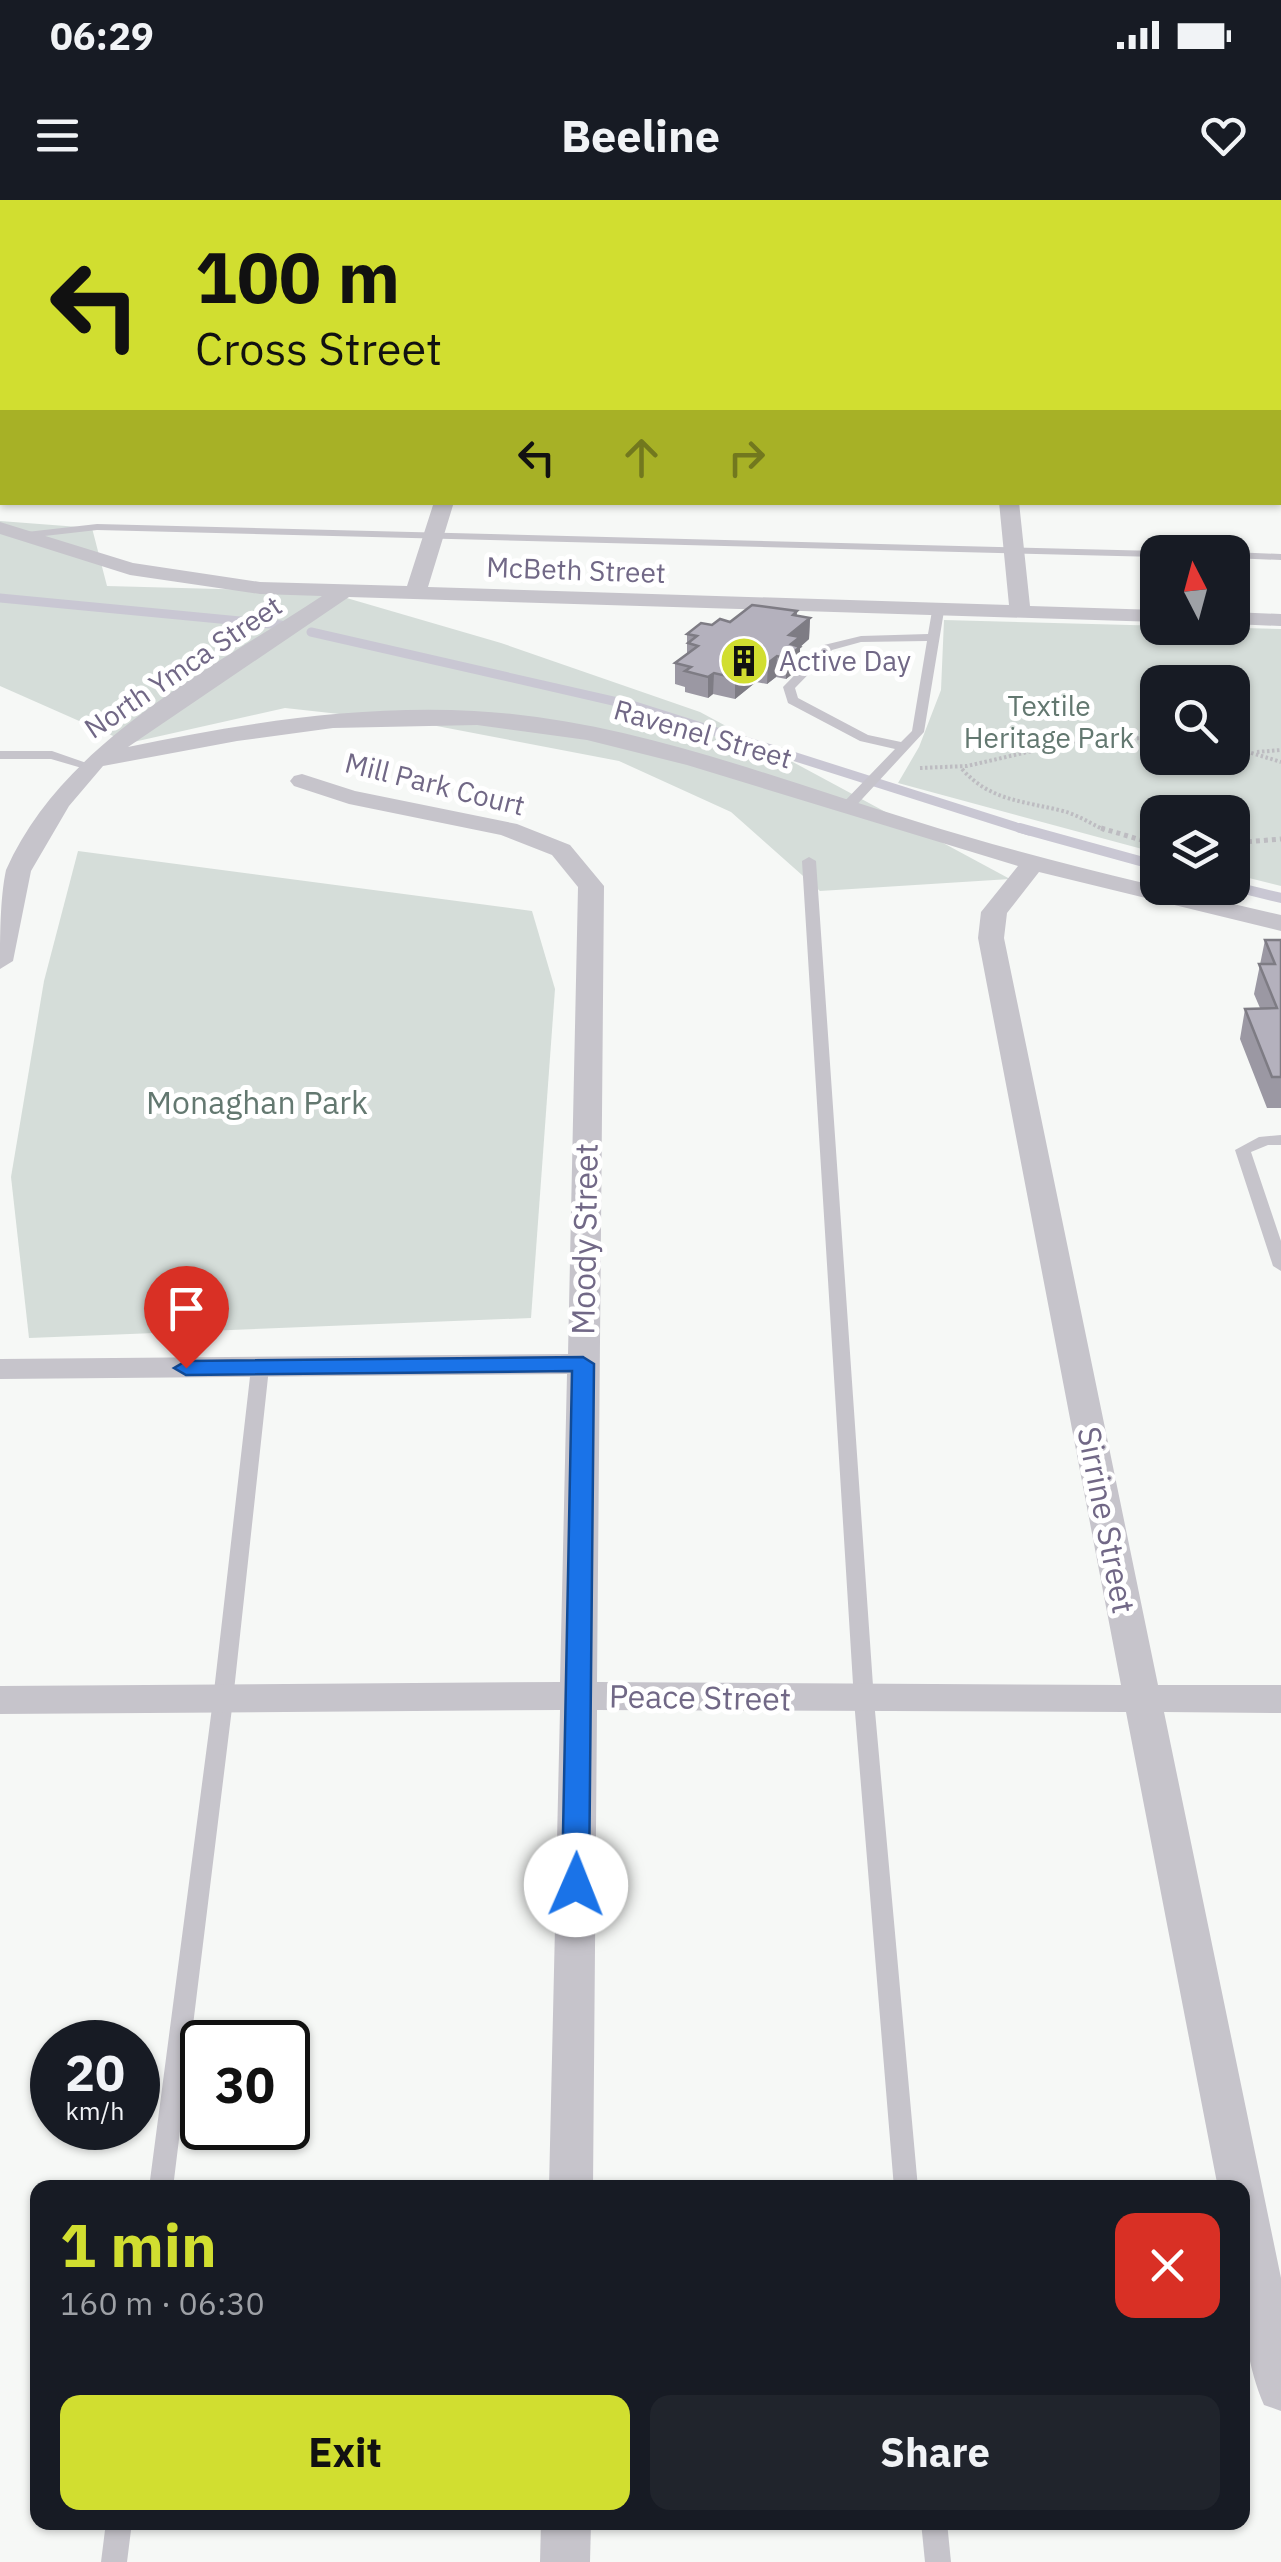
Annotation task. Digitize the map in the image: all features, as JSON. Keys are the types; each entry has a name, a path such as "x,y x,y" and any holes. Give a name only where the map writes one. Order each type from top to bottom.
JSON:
{"street":[{"path":"415,596 443,505"},
{"path":"1009,505 1020,612"},
{"name":"McBeth Street","path":"9,532 67,552 163,576 341,593 1140,615"},
{"name":"North Ymca Street","path":"0,961 9,871 59,802 94,764 155,716 341,593"},
{"path":"1250,619 1281,620"},
{"name":"Ravenel Street","path":"94,764 238,732 408,718 477,718 554,726 856,800 1032,865 1281,923"},
{"name":"Mill Park Court","path":"302,780 349,797 508,829 561,850 592,886 591,951"},
{"name":"Sirrine Street","path":"1032,865 994,912 991,938 1238,2180"},
{"name":"Moody Street","path":"571,2180 591,951"},
{"path":"0,1370 583,1364"},
{"name":"Peace Street","path":"0,1700 578,1696 864,1700 1281,1698"},
{"path":"1250,2238 1281,2389"},
{"path":"565,2562 566,2530"}],"lane":[{"path":"9,532 97,527 1140,554"},
{"path":"1250,556 1281,557"},
{"path":"856,800 918,732 938,611"},
{"path":"906,748 864,738 792,700 789,687 828,647 861,639 935,638"},
{"path":"0,755 52,756 94,764"},
{"path":"809,861 864,1700 905,2180"},
{"path":"1281,1140 1265,1140 1242,1150 1281,1266"},
{"path":"162,2180 223,1700 260,1368"},
{"path":"114,2562 118,2530"},
{"path":"935,2530 938,2562"}],"path":[{"path":"950,769 985,766 1057,744 1140,739"},
{"path":"1252,753 1281,750"},
{"path":"1252,753 1281,762"},
{"path":"961,768 976,785 994,796 1068,812 1107,831 1140,839"},
{"path":"1250,842 1281,839"}],"green space":[{"path":"0,521 92,528 107,586 326,592 501,643 700,712 1010,879 820,891 731,812 619,761 421,723 285,708 129,743 0,686"},
{"name":"Textile Heritage Park","path":"944,620 1140,625 1140,645 1250,645 1250,628 1281,629 1281,886 1250,878 1250,795 1140,795 1140,848 898,783 919,747 941,690"},
{"name":"Monaghan Park","path":"78,851 532,911 555,989 531,1318 29,1338 11,1177 44,981"}],"building":[{"path":"752,605 797,611 793,615 810,618 789,635 800,637 791,644 800,647 786,658 777,656 768,663 757,661 735,678 714,673 708,677 685,671 691,667 675,663 698,646 688,643 697,636 687,634 701,623 712,625 720,619 730,622"},
{"path":"1265,940 1281,940 1281,1077 1272,1077 1245,1009 1277,1008 1259,964 1275,964"}],"waterway":[{"path":"0,598 281,625"},
{"path":"311,632 635,706 1029,831"},
{"path":"1020,828 1140,861"},
{"path":"1250,890 1281,898"}],"place":[{"name":"Active Day","path":"744,661"}],"route":[{"path":"186,1368 583,1364 576,1885"}]}
